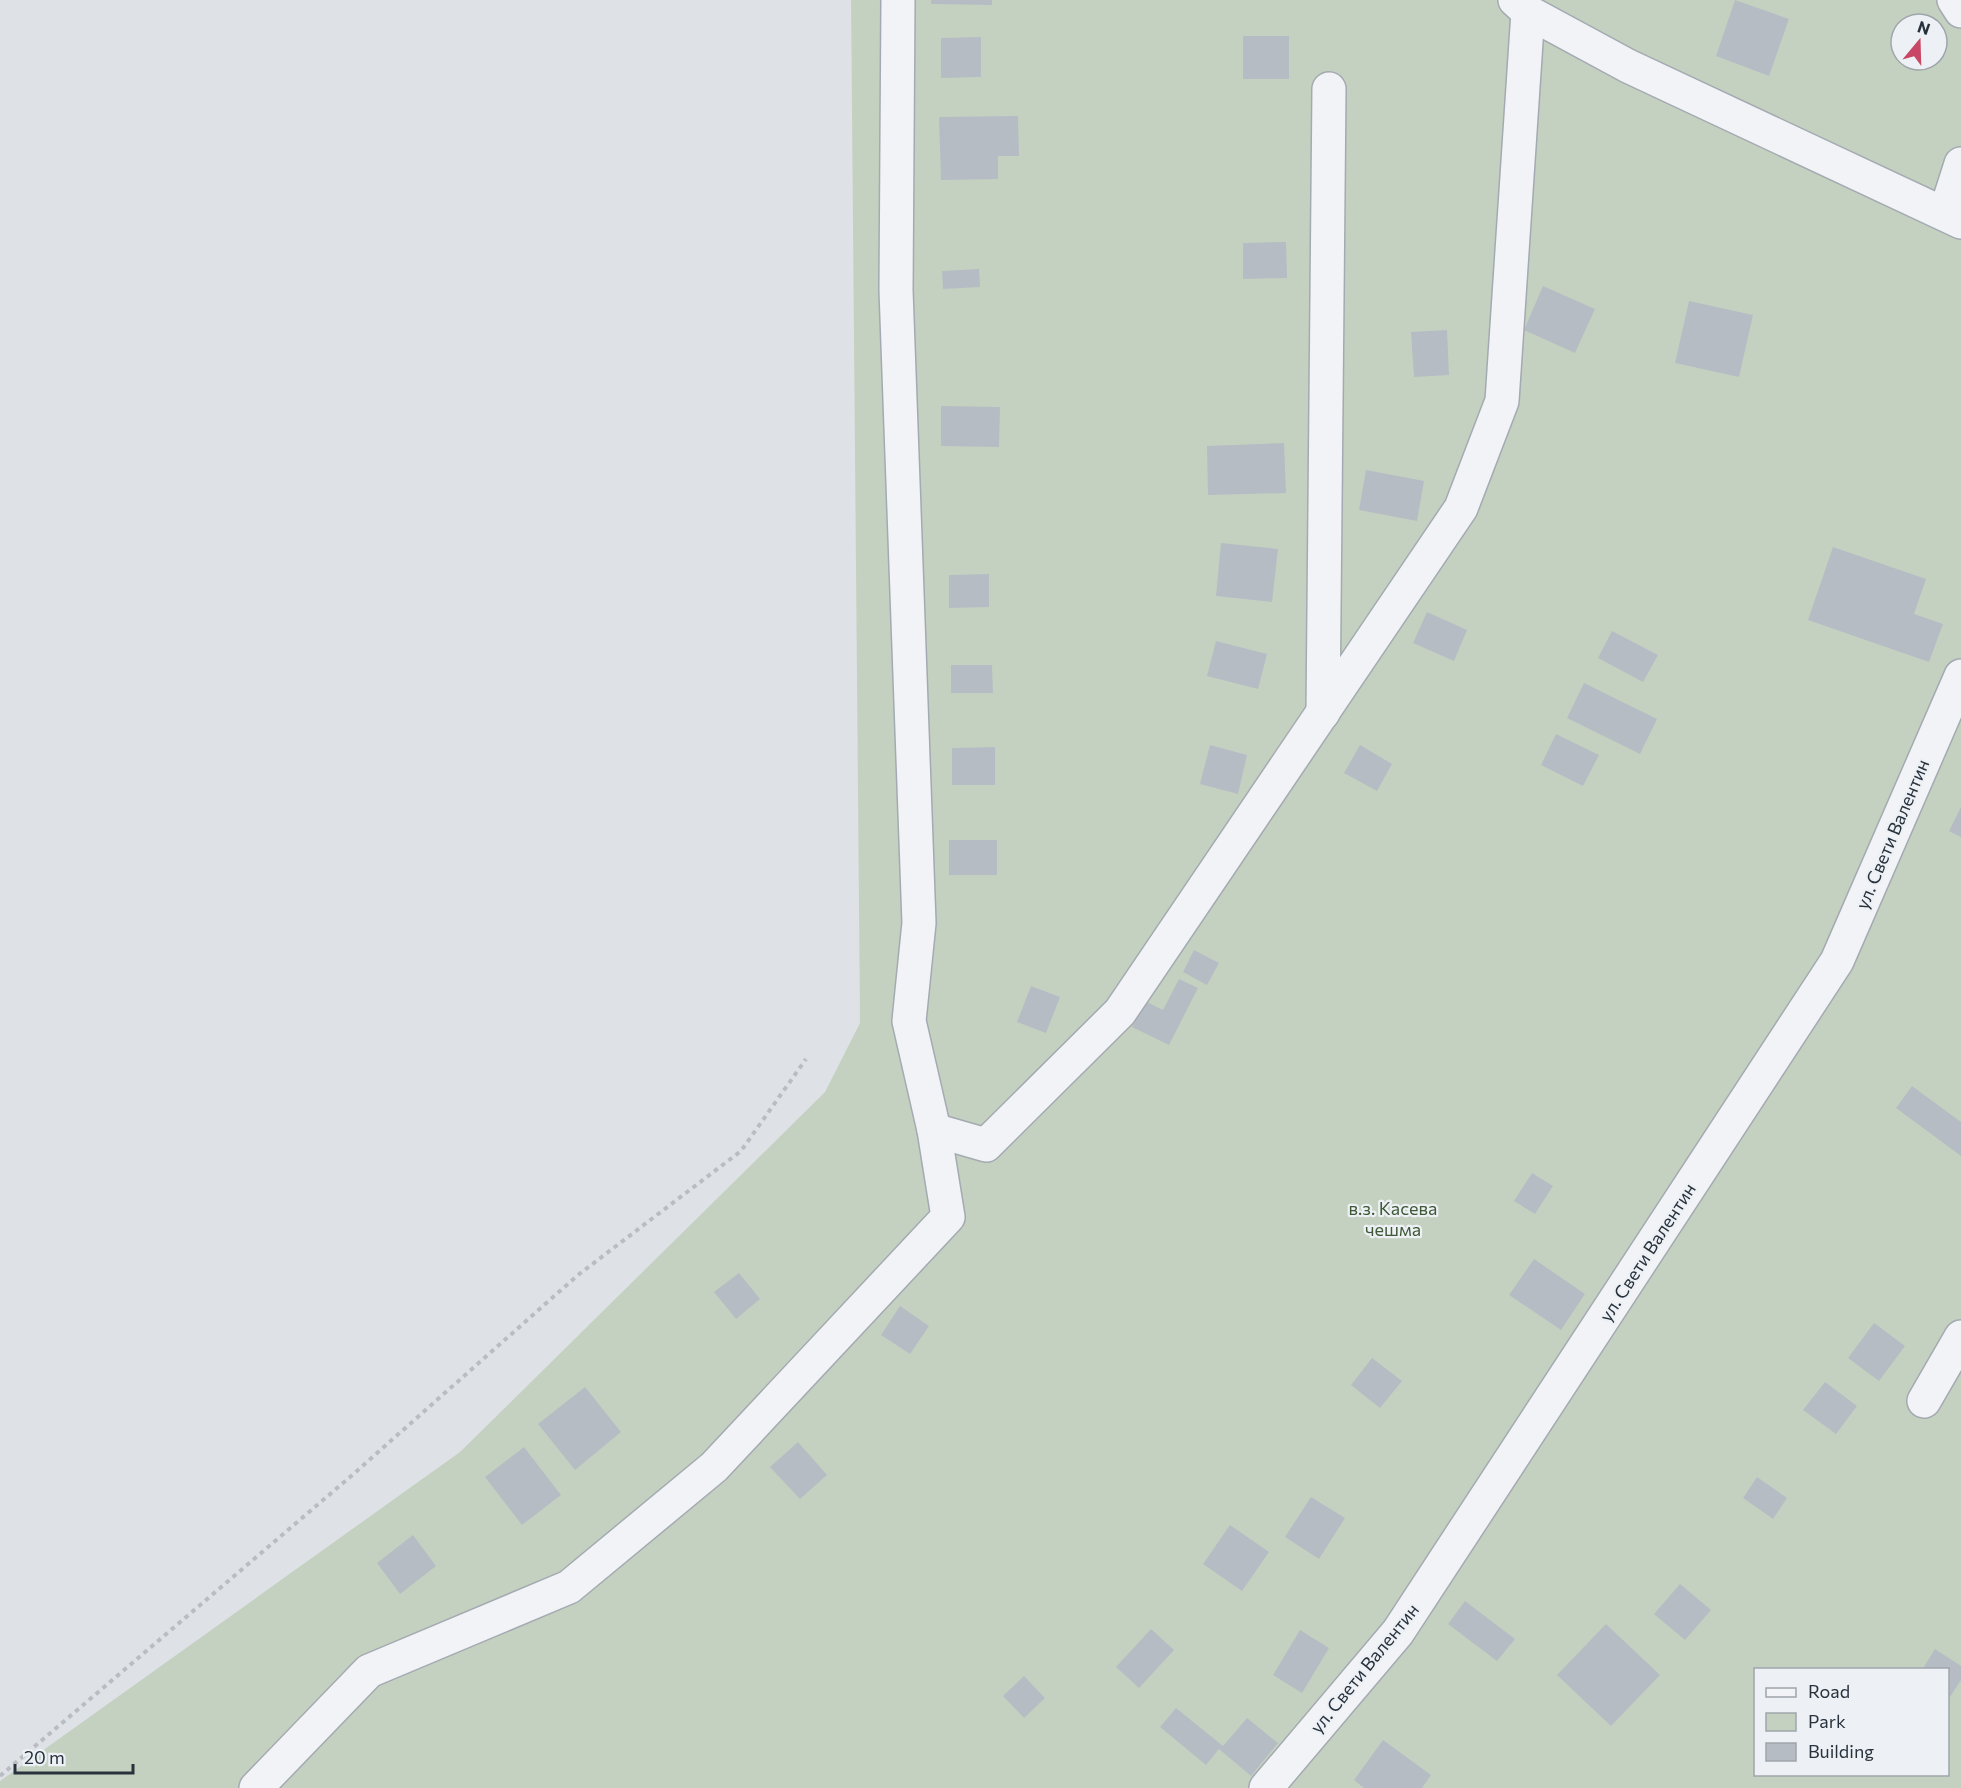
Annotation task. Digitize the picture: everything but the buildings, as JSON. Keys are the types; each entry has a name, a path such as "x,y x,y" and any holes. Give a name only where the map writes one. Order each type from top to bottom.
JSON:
{"street":[{"path":"256,1788 369,1671 568,1587 714,1467 948,1216 933,1130 909,1021 919,923 896,290 898,0"},
{"path":"1954,0 1961,11"},
{"path":"933,1130 986,1144 1120,1012 1461,508 1502,401 1521,6 1628,66 1953,218 1961,164"},
{"path":"1323,713 1329,89"},
{"name":"ул. Свети Валентин","path":"1266,1788 1398,1632 1837,961 1961,676"},
{"path":"1924,1401 1961,1337"}],"path":[{"path":"0,1776 350,1477 578,1275 741,1151 806,1059"}],"green space":[{"name":"в.з. Касева чешма","path":"851,0 1961,0 1961,1788 0,1788 0,1781 460,1452 825,1092 860,1023"}]}
